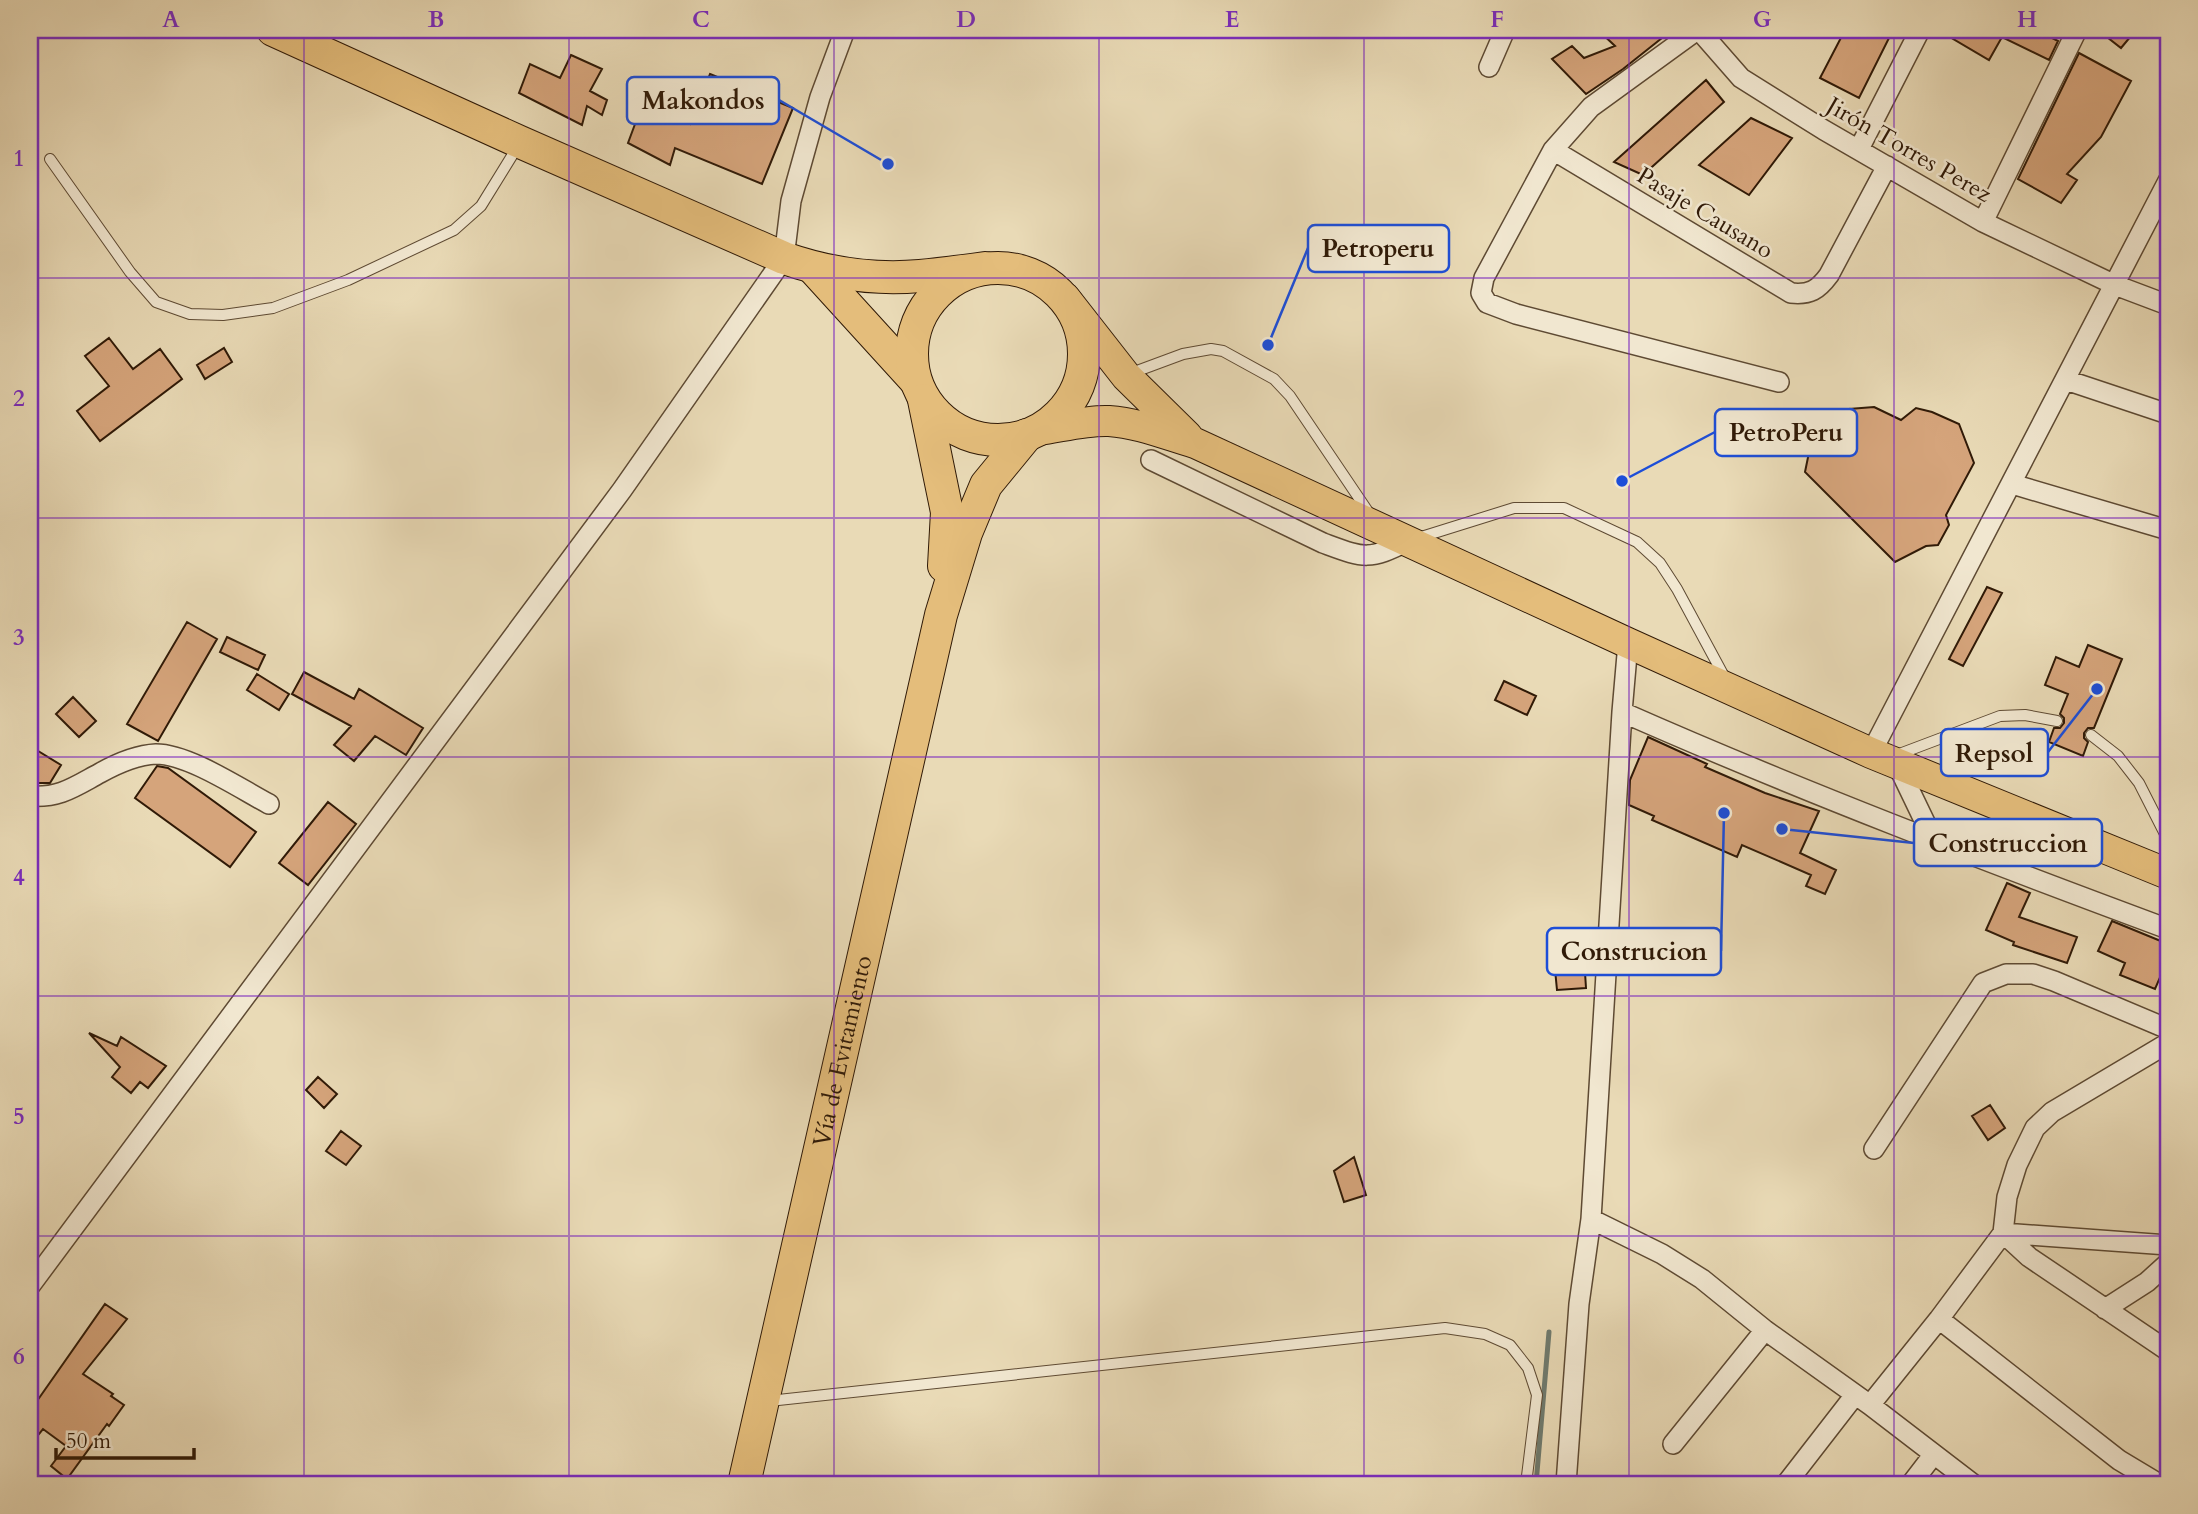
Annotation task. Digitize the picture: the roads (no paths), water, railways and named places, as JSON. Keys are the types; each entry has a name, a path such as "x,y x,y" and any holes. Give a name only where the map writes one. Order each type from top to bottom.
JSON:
{"highway":[{"path":"273,30 520,142 799,263 870,276 918,276 985,268 1007,268 1029,273 1048,283 1065,298 1077,320 1084,345 1083,371 1074,395 1059,415 1032,433 997,440 968,435 943,421 920,389 799,263"},
{"path":"920,389 911,350 918,321 933,296 957,278 985,268"},
{"name":"Vía de Evitamiento","path":"920,389 947,512 941,615"},
{"name":"Vía de Evitamiento","path":"744,1484 941,615 966,533 986,485 1032,433"}],"main road":[{"path":"1065,298 1125,376 1195,443"},
{"path":"1032,433 1109,421 1138,426 1195,443 1885,759 2168,874"}],"street":[{"path":"30,1286 622,490 799,263 791,201 820,97 845,30"},
{"path":"1489,67 1506,30"},
{"path":"1698,30 1591,107 1553,150 1484,278 1481,293 1487,303 1516,314 1779,382"},
{"name":"Jirón Torres Perez","path":"1698,30 1741,78 1824,130 1983,222 2115,285 2168,305"},
{"path":"1859,149 1920,30"},
{"path":"1983,222 2077,30"},
{"name":"Pasaje Causano","path":"1553,150 1791,293 1807,294 1820,288 1829,275 1887,166"},
{"path":"1934,841 1885,759 2012,484 2168,181"},
{"path":"2066,380 2168,414"},
{"path":"1151,460 1324,542 1361,555 1380,555 1408,541"},
{"path":"2012,484 2168,530"},
{"path":"1566,1484 1579,1304 1591,1219 1628,643"},
{"path":"1622,712 1934,841 2168,929"},
{"path":"30,796 46,797 72,789 132,758 155,754 174,756 198,766 268,804"},
{"path":"1874,1149 1983,982 2006,974 2033,974 2168,1029"},
{"path":"1786,1484 1939,1319 2003,1233 2007,1197 2017,1165 2035,1128 2052,1112 2168,1042"},
{"path":"1591,1219 1662,1254 1702,1279 1765,1330 1973,1484"},
{"path":"2003,1233 2168,1245"},
{"path":"2003,1233 2029,1257 2168,1351"},
{"path":"2105,1309 2147,1282 2168,1262"},
{"path":"1939,1319 2119,1460 2159,1484"},
{"path":"1673,1444 1765,1330"},
{"path":"1911,1484 1934,1454"}],"lane":[{"path":"50,159 130,272 156,302 190,314 223,315 285,304 348,280 454,230 481,206 520,142"},
{"path":"1125,376 1183,354 1211,349 1223,351 1275,379 1290,396 1379,528"},
{"path":"1408,541 1514,508 1564,508 1637,542 1660,563 1677,589 1731,690"},
{"path":"1885,759 2000,716 2025,715 2057,722"},
{"path":"2091,735 2118,756 2139,783 2168,840"},
{"path":"762,1401 1445,1328 1485,1334 1510,1345 1528,1368 1537,1395 1527,1484"}],"waterway":[{"path":"1536,1484 1549,1332"}],"place":[{"name":"Makondos","path":"888,164"},
{"name":"Petroperu","path":"1268,345"},
{"name":"PetroPeru","path":"1622,481"},
{"name":"Repsol","path":"2097,689"},
{"name":"Construcion","path":"1724,813"},
{"name":"Construccion","path":"1782,829"}]}
